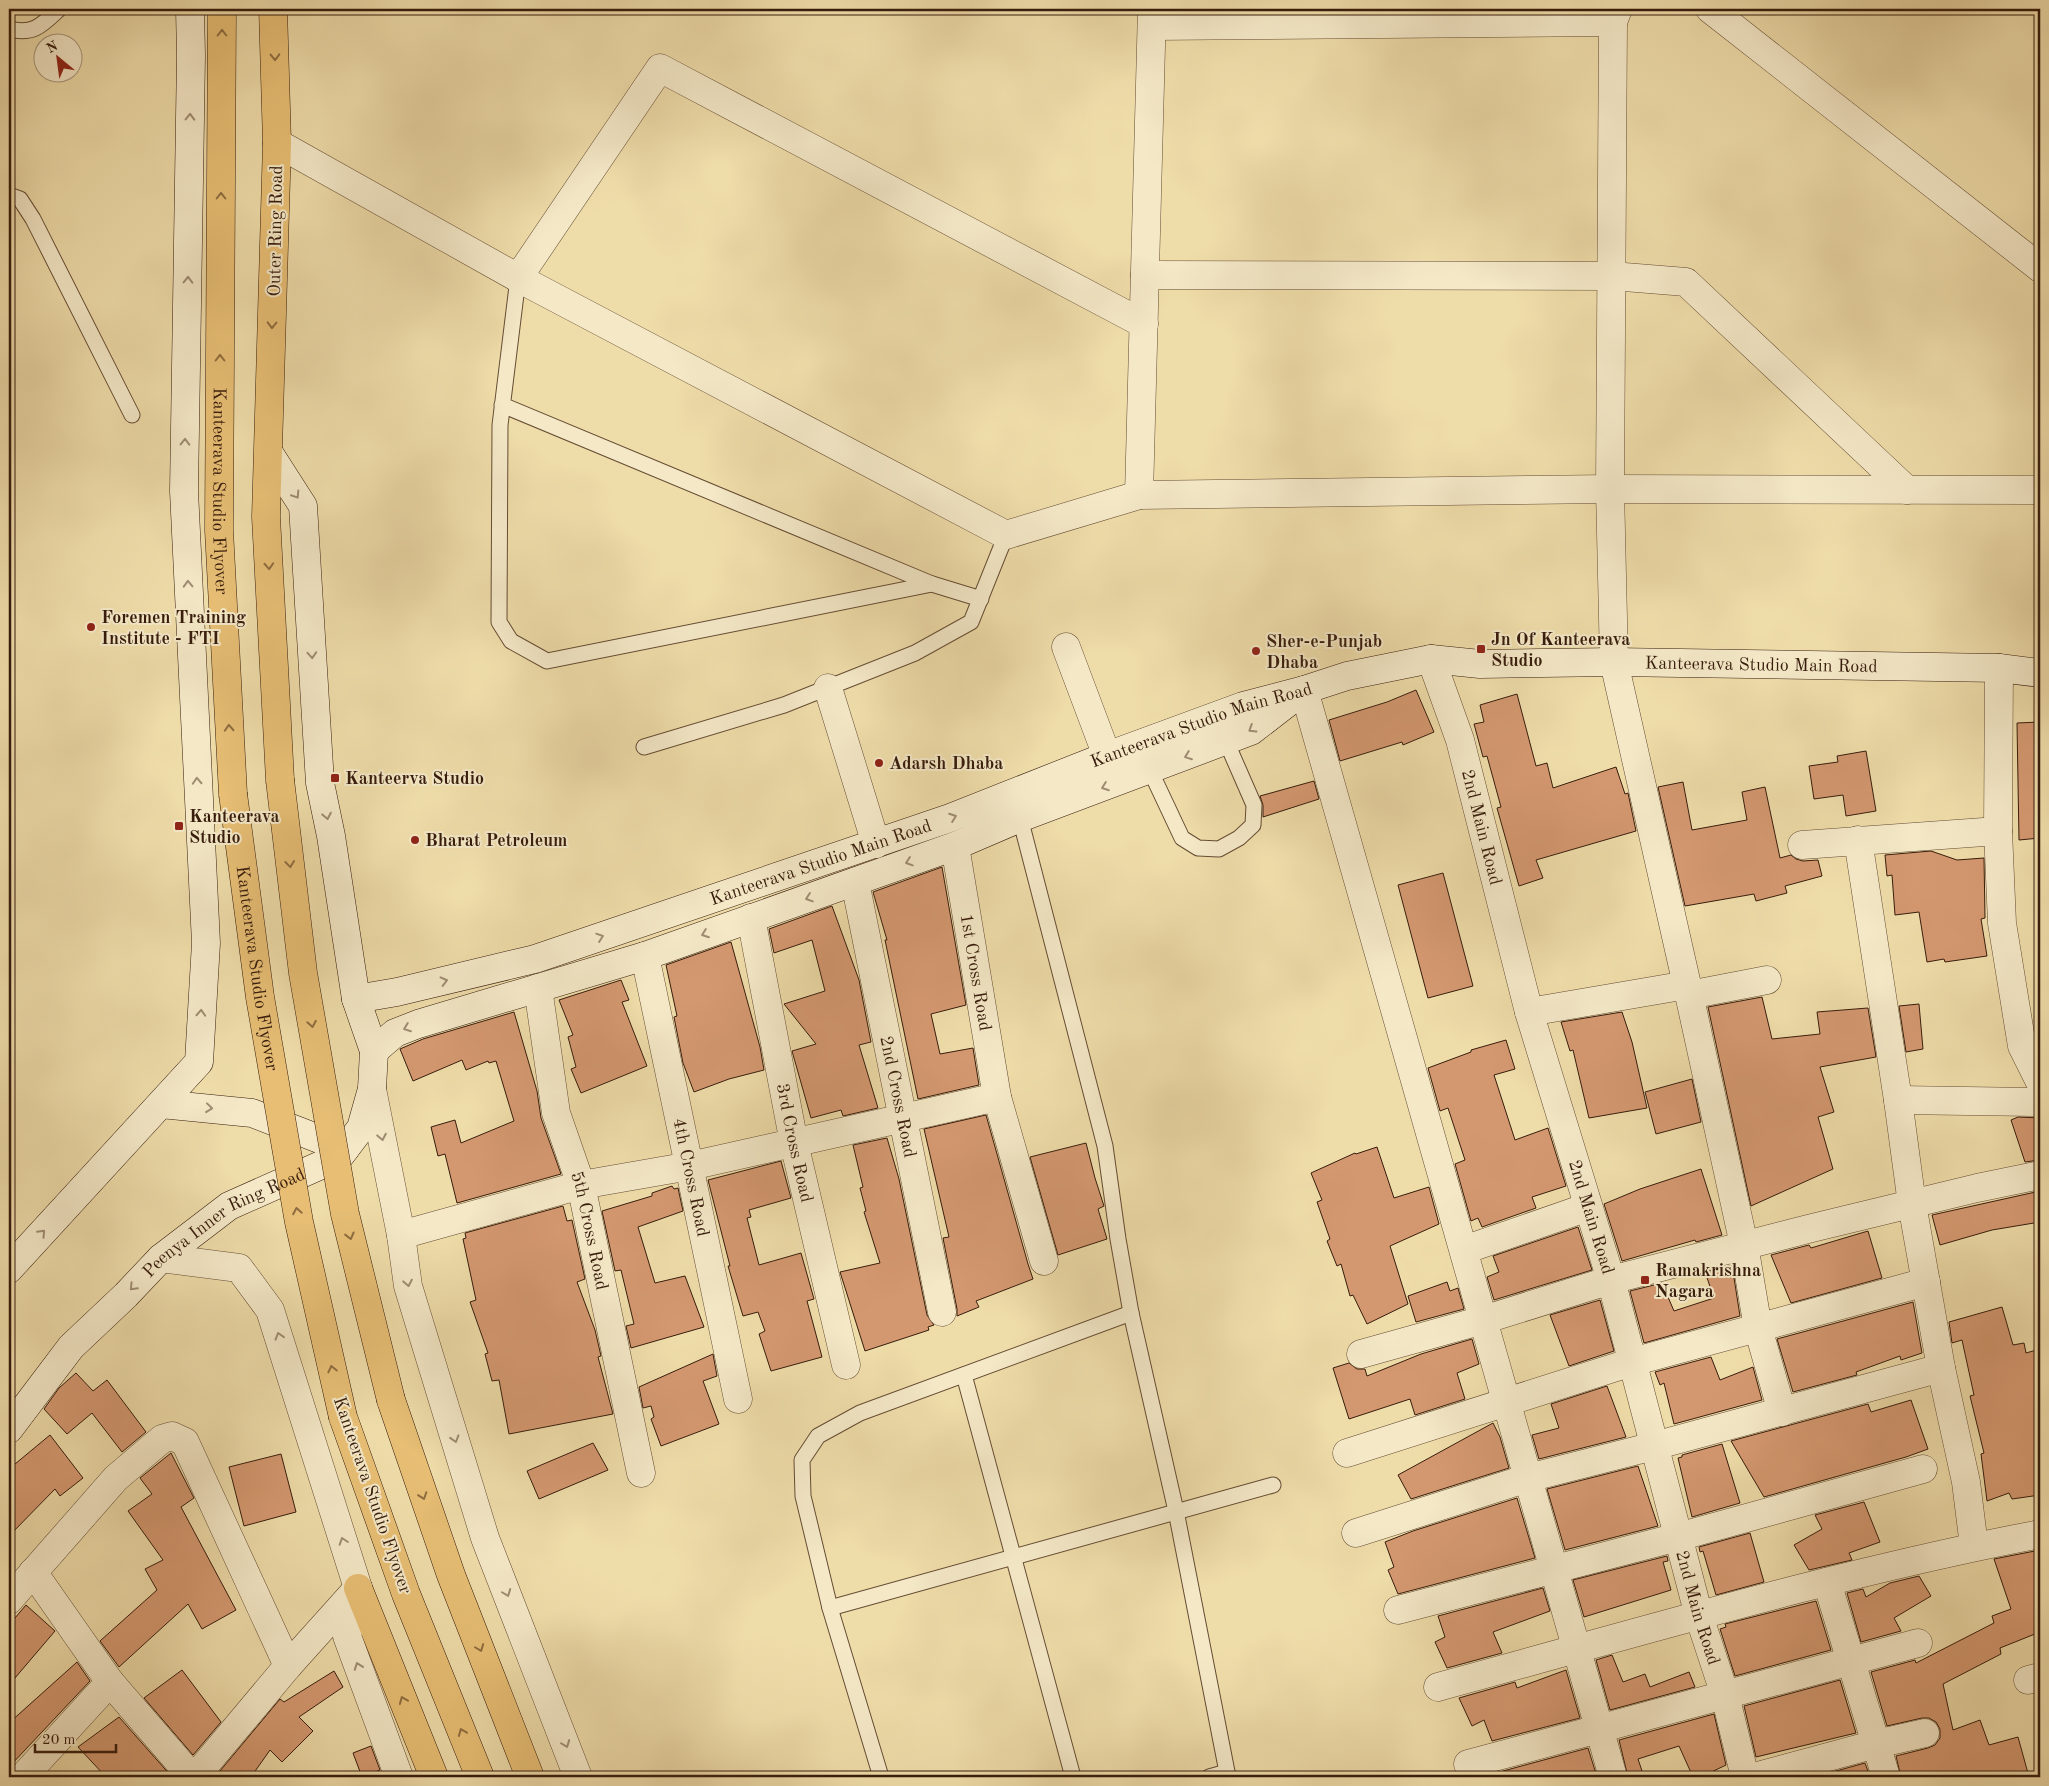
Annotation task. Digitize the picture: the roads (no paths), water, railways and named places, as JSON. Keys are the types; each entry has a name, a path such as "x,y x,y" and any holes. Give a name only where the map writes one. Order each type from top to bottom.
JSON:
{"highway":[{"name":"Kanteerava Studio Flyover","path":"222,9 219,530 233,794 260,997 298,1222 343,1417 406,1594 480,1777"},
{"name":"Outer Ring Road","path":"269,454 277,143 273,9"},
{"path":"269,454 266,517 280,780 304,973 344,1205 390,1400 451,1575 530,1777"},
{"path":"358,1588 434,1777"}],"street":[{"path":"9,1269 198,1062 206,943 184,491 191,56 190,9"},
{"path":"1710,9 2040,268"},
{"path":"1139,495 1152,17 1615,15 1610,489 1614,662 1744,1245 1758,1328 1782,1412"},
{"path":"518,278 660,68 1144,324"},
{"path":"277,143 518,278 1006,535 1139,495 1610,489 2040,490"},
{"path":"1145,275 1612,276 1686,282 1907,490"},
{"name":"Peenya Inner Ring Road","path":"9,1429 71,1347 161,1258 229,1206 339,1157 361,1128 372,1089 374,1052 356,999 331,836 320,783 303,506 269,454"},
{"path":"1066,647 1106,756"},
{"name":"Kanteerava Studio Main Road","path":"356,999 397,992 535,959 876,844 1013,795 1106,756 1243,706 1304,690 1347,676 1431,660 1480,664 1614,662 1999,668 2040,673"},
{"name":"2nd Main Road","path":"1431,660 1460,740 1529,1012 1611,1280 1699,1616 1725,1695 1745,1777"},
{"path":"1999,668 1998,831 2002,923 2022,1046 2040,1082"},
{"path":"828,688 876,844"},
{"path":"374,1052 395,1033 456,1012 645,956 955,846 1020,818 1226,741 1251,731 1304,690 1613,1777"},
{"path":"1802,845 1998,831"},
{"path":"1858,840 1912,1204 1941,1368 1966,1482 1974,1546"},
{"name":"1st Cross Road","path":"955,846 997,1097 1044,1261"},
{"name":"2nd Cross Road","path":"855,882 942,1312"},
{"name":"3rd Cross Road","path":"751,918 794,1142 846,1365"},
{"name":"4th Cross Road","path":"645,956 738,1399"},
{"path":"1529,1012 1767,980"},
{"name":"5th Cross Road","path":"538,988 556,1113 581,1186 641,1473"},
{"path":"372,1089 401,1235 408,1286 485,1538 578,1777"},
{"path":"401,1235 581,1186 690,1166 997,1097"},
{"path":"1898,1100 2040,1102"},
{"path":"160,1104 252,1113 344,1150"},
{"path":"1361,1354 1483,1320 1611,1280 1976,1188 2040,1175"},
{"path":"1464,1250 1588,1207"},
{"path":"161,1258 239,1268 270,1310 358,1588 347,1636 399,1777"},
{"path":"1348,1453 1632,1362 1926,1282"},
{"path":"1356,1533 1528,1478 1782,1412 1941,1368"},
{"path":"9,1600 116,1478 162,1439 172,1436 185,1442 288,1666"},
{"path":"1398,1610 1678,1537 1923,1469"},
{"path":"1438,1687 1827,1582 1974,1546 2040,1534"},
{"path":"33,1572 110,1682 194,1777 288,1666 358,1588"},
{"path":"1827,1582 1886,1777"},
{"path":"1468,1764 1918,1643"},
{"path":"23,1777 110,1682"},
{"path":"1754,1777 1876,1744 1925,1733"}],"lane":[{"path":"9,29 37,29 59,9"},
{"path":"9,195 20,199 33,219 132,415"},
{"path":"518,278 500,425 499,622 510,641 547,661 932,584"},
{"path":"502,405 932,584 981,599"},
{"path":"644,747 784,705 915,653 971,622 1006,535"},
{"path":"1150,770 1182,838 1198,848 1219,849 1239,838 1253,825 1254,804 1226,741"},
{"path":"1020,818 1105,1146 1131,1313 1176,1511 1228,1775 1209,1777"},
{"path":"881,1777 830,1608 803,1496 802,1460 818,1436 860,1413 1131,1313"},
{"path":"964,1375 1073,1777"},
{"path":"830,1608 1273,1485"}],"place":[{"name":"Foremen Training Institute - FTI","path":"91,627"},
{"name":"Jn Of Kanteerava Studio","path":"1481,649"},
{"name":"Sher-e-Punjab Dhaba","path":"1256,651"},
{"name":"Adarsh Dhaba","path":"879,763"},
{"name":"Kanteerva Studio","path":"335,778"},
{"name":"Kanteerava Studio","path":"179,826"},
{"name":"Bharat Petroleum","path":"415,840"},
{"name":"Ramakrishna Nagara","path":"1645,1280"}]}
